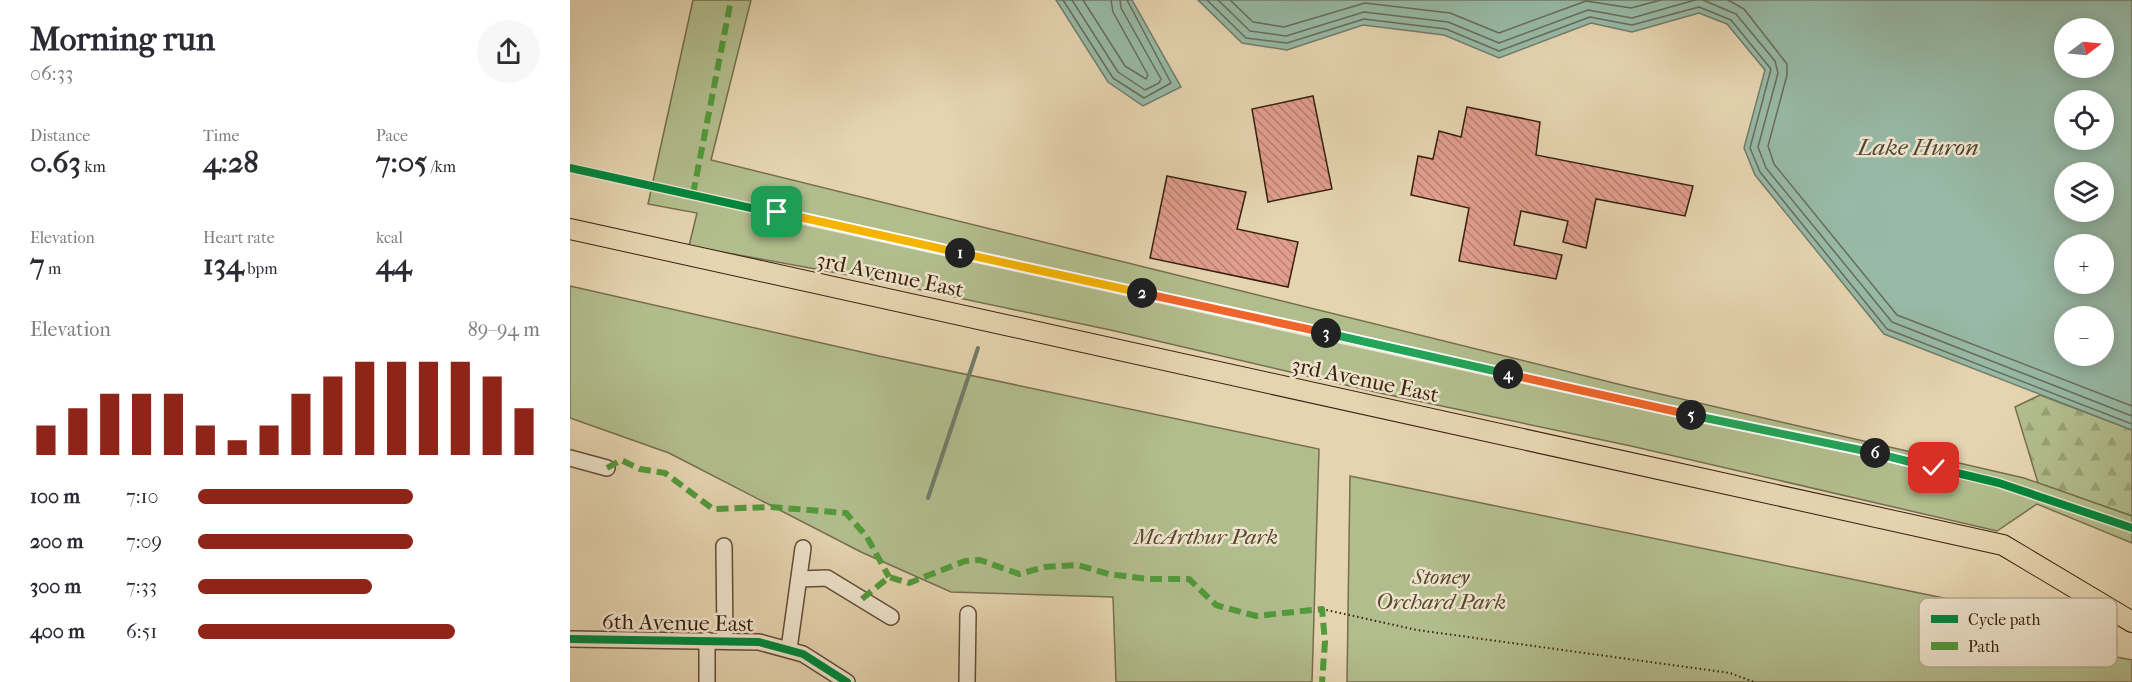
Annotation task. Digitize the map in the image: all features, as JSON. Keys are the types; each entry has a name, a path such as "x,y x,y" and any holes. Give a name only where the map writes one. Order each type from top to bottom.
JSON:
{"main road":[{"name":"3rd Avenue East","path":"570,229 2002,544 2092,598"},
{"name":"3rd Avenue East","path":"2117,613 2132,622"}],"street":[{"path":"570,458 608,468"},
{"path":"724,546 725,640"},
{"path":"789,648 803,548"},
{"path":"799,579 827,578 891,617"},
{"path":"968,614 968,682"},
{"name":"6th Avenue East","path":"570,639 759,642 789,648 817,661 847,682"},
{"path":"706,640 707,682"}],"path":[{"path":"1322,609 1417,630 1730,673 1754,682"}],"green space":[{"path":"693,0 751,0 711,160 1630,387 2024,478 2132,516 2132,543 2037,504 1997,531 1631,446 1380,393 1115,331 865,278 689,246 697,213 648,204"},
{"name":"McArthur Park","path":"570,286 879,356 1319,449 1312,682 1116,682 1113,597 951,592 861,552 669,453 570,418"},
{"path":"2040,395 2132,430 2132,516 2038,483 2015,407"},
{"name":"Stoney Orchard Park","path":"1350,476 1944,598 1919,598 1919,667 2117,667 2117,657 2132,660 2132,682 1347,682"}],"water":[{"path":"1056,0 1132,0 1181,87 1143,106 1108,82"},
{"name":"Lake Huron","path":"1198,0 2132,0 2132,430 1884,334 1755,175 1744,148 1765,70 1727,24 1699,13 1632,32 1591,23 1499,58 1444,35 1363,25 1287,50 1242,43"}],"building":[{"path":"1313,96 1332,189 1268,202 1252,109"},
{"path":"1467,107 1540,122 1536,155 1693,186 1685,216 1596,199 1586,248 1563,242 1568,221 1521,211 1514,245 1562,255 1556,279 1459,261 1469,208 1411,195 1418,156 1433,159 1439,131 1461,137"},
{"path":"1167,176 1246,192 1237,229 1298,242 1288,287 1150,258"}],"waterway":[{"path":"928,498 978,348"}],"marked path":[{"path":"693,194 731,0"},
{"path":"607,468 621,460 640,469 665,473 713,509 771,507 846,513 867,537 889,577"},
{"path":"862,599 889,577 909,583 965,561 980,560 1019,574 1045,567 1077,565 1109,574 1148,579 1189,579 1216,605 1256,616 1322,609 1325,642 1322,682"}],"cycle path":[{"path":"570,168 1612,398 1869,452 1999,483 2132,528"},
{"path":"570,639 759,642 803,654 847,682"}],"route":[{"path":"777,212 1934,468"}]}
